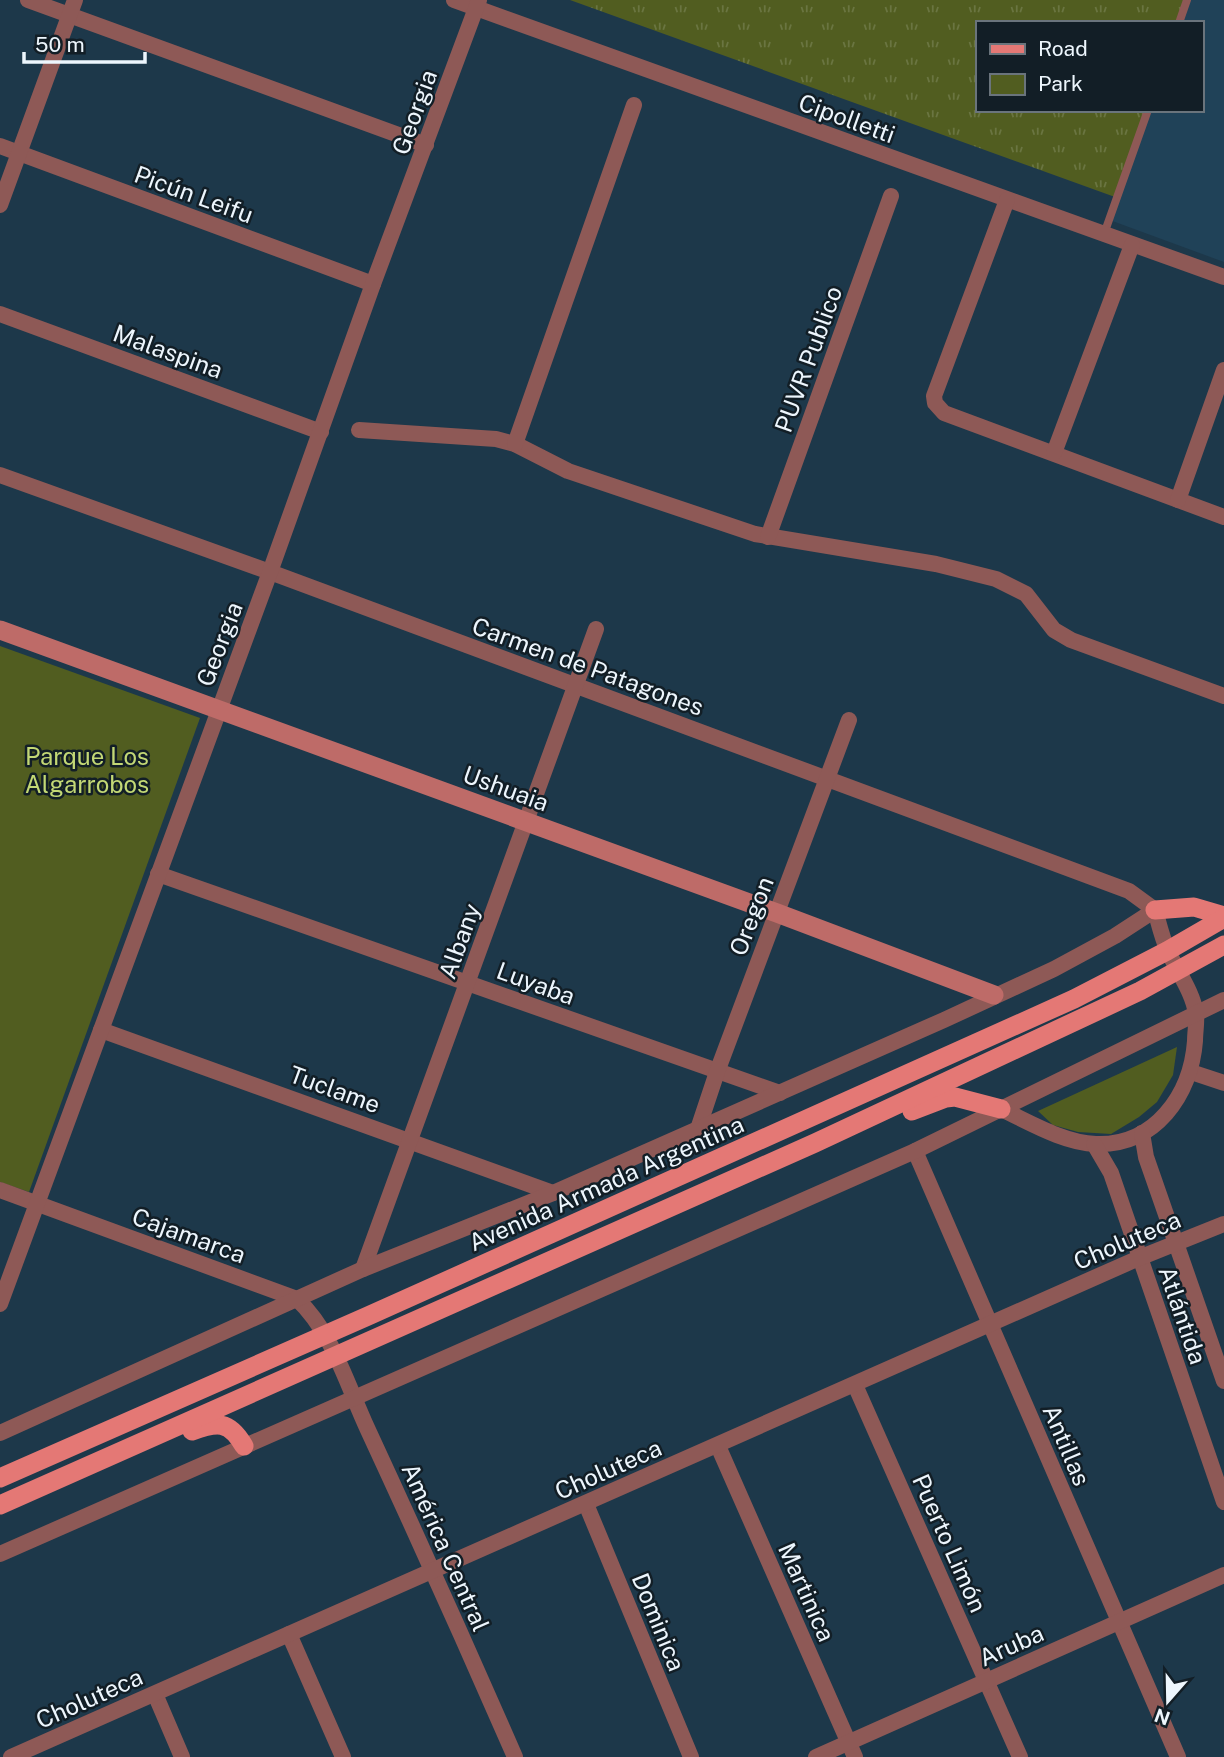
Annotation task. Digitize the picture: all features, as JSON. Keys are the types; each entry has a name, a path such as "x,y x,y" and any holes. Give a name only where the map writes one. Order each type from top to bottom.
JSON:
{"main road":[{"name":"Ushuaia","path":"0,630 994,995"},
{"path":"1155,910 1194,907 1224,917"},
{"name":"Avenida Armada Argentina","path":"0,1478 1074,999 1167,951 1224,917"},
{"name":"Avenida Armada Argentina","path":"0,1505 815,1143 1128,997 1224,945"},
{"path":"815,1143 844,1138 946,1098 955,1097 1001,1109"},
{"path":"127,1450 150,1447 210,1425 221,1424 230,1429 244,1446"}],"street":[{"path":"28,0 72,8 426,145"},
{"name":"Cipolletti","path":"454,0 478,4 1224,278"},
{"name":"Georgia","path":"0,1304 478,4"},
{"path":"0,205 72,8"},
{"path":"515,444 634,105"},
{"name":"Picún Leifu","path":"0,146 373,285"},
{"name":"PUVR Publico","path":"768,537 891,196"},
{"path":"1007,200 934,396 935,403 944,413 1224,516"},
{"path":"1054,453 1132,245"},
{"name":"Malaspina","path":"0,313 321,432"},
{"path":"1178,500 1224,370"},
{"path":"359,430 496,439 515,444 568,471 768,537 936,564 996,579 1026,594 1054,630 1071,640 1224,696"},
{"name":"Carmen de Patagones","path":"0,475 270,572 1129,891 1155,910"},
{"name":"Albany","path":"363,1269 596,629"},
{"name":"Oregon","path":"698,1129 849,720"},
{"name":"Luyaba","path":"158,874 780,1093"},
{"path":"1001,1109 1051,1134 1094,1144 1113,1143 1142,1133 1172,1109 1191,1072 1196,1014 1167,951 1155,910"},
{"name":"Avenida Armada Argentina","path":"0,1433 363,1269 553,1193 780,1093 1067,962 1155,910"},
{"path":"0,1554 915,1151 1224,1000"},
{"name":"Tuclame","path":"101,1030 553,1193"},
{"path":"1191,1072 1224,1083"},
{"name":"Atlántida","path":"1142,1133 1146,1157 1224,1381"},
{"name":"Atlántida","path":"1094,1144 1108,1166 1224,1502"},
{"name":"Antillas","path":"915,1151 1178,1757"},
{"name":"Cajamarca","path":"0,1190 297,1298"},
{"name":"Choluteca","path":"15,1756 1139,1258 1224,1224"},
{"path":"297,1298 311,1312 335,1356"},
{"name":"América Central","path":"335,1356 434,1571 515,1757"},
{"name":"Puerto Limón","path":"855,1385 1020,1757"},
{"name":"Martinica","path":"718,1446 852,1750"},
{"name":"Dominica","path":"586,1504 691,1757"},
{"name":"Aruba","path":"816,1757 852,1750 986,1681 1224,1575"},
{"path":"289,1634 343,1757"},
{"path":"155,1694 182,1757"}],"lane":[{"path":"1180,21 1187,0"},
{"path":"1104,234 1147,112"}],"shaded area":[{"path":"1186,0 1224,0 1224,262 1107,219 1145,112 1203,112 1203,21 1179,21"}],"green space":[{"path":"570,0 1186,0 1179,21 976,21 976,112 1145,112 1115,197"},
{"name":"Parque Los Algarrobos","path":"0,646 200,718 29,1192 0,1182"},
{"path":"1177,1047 1173,1075 1157,1102 1111,1134 1078,1132 1053,1125 1038,1111"}]}
